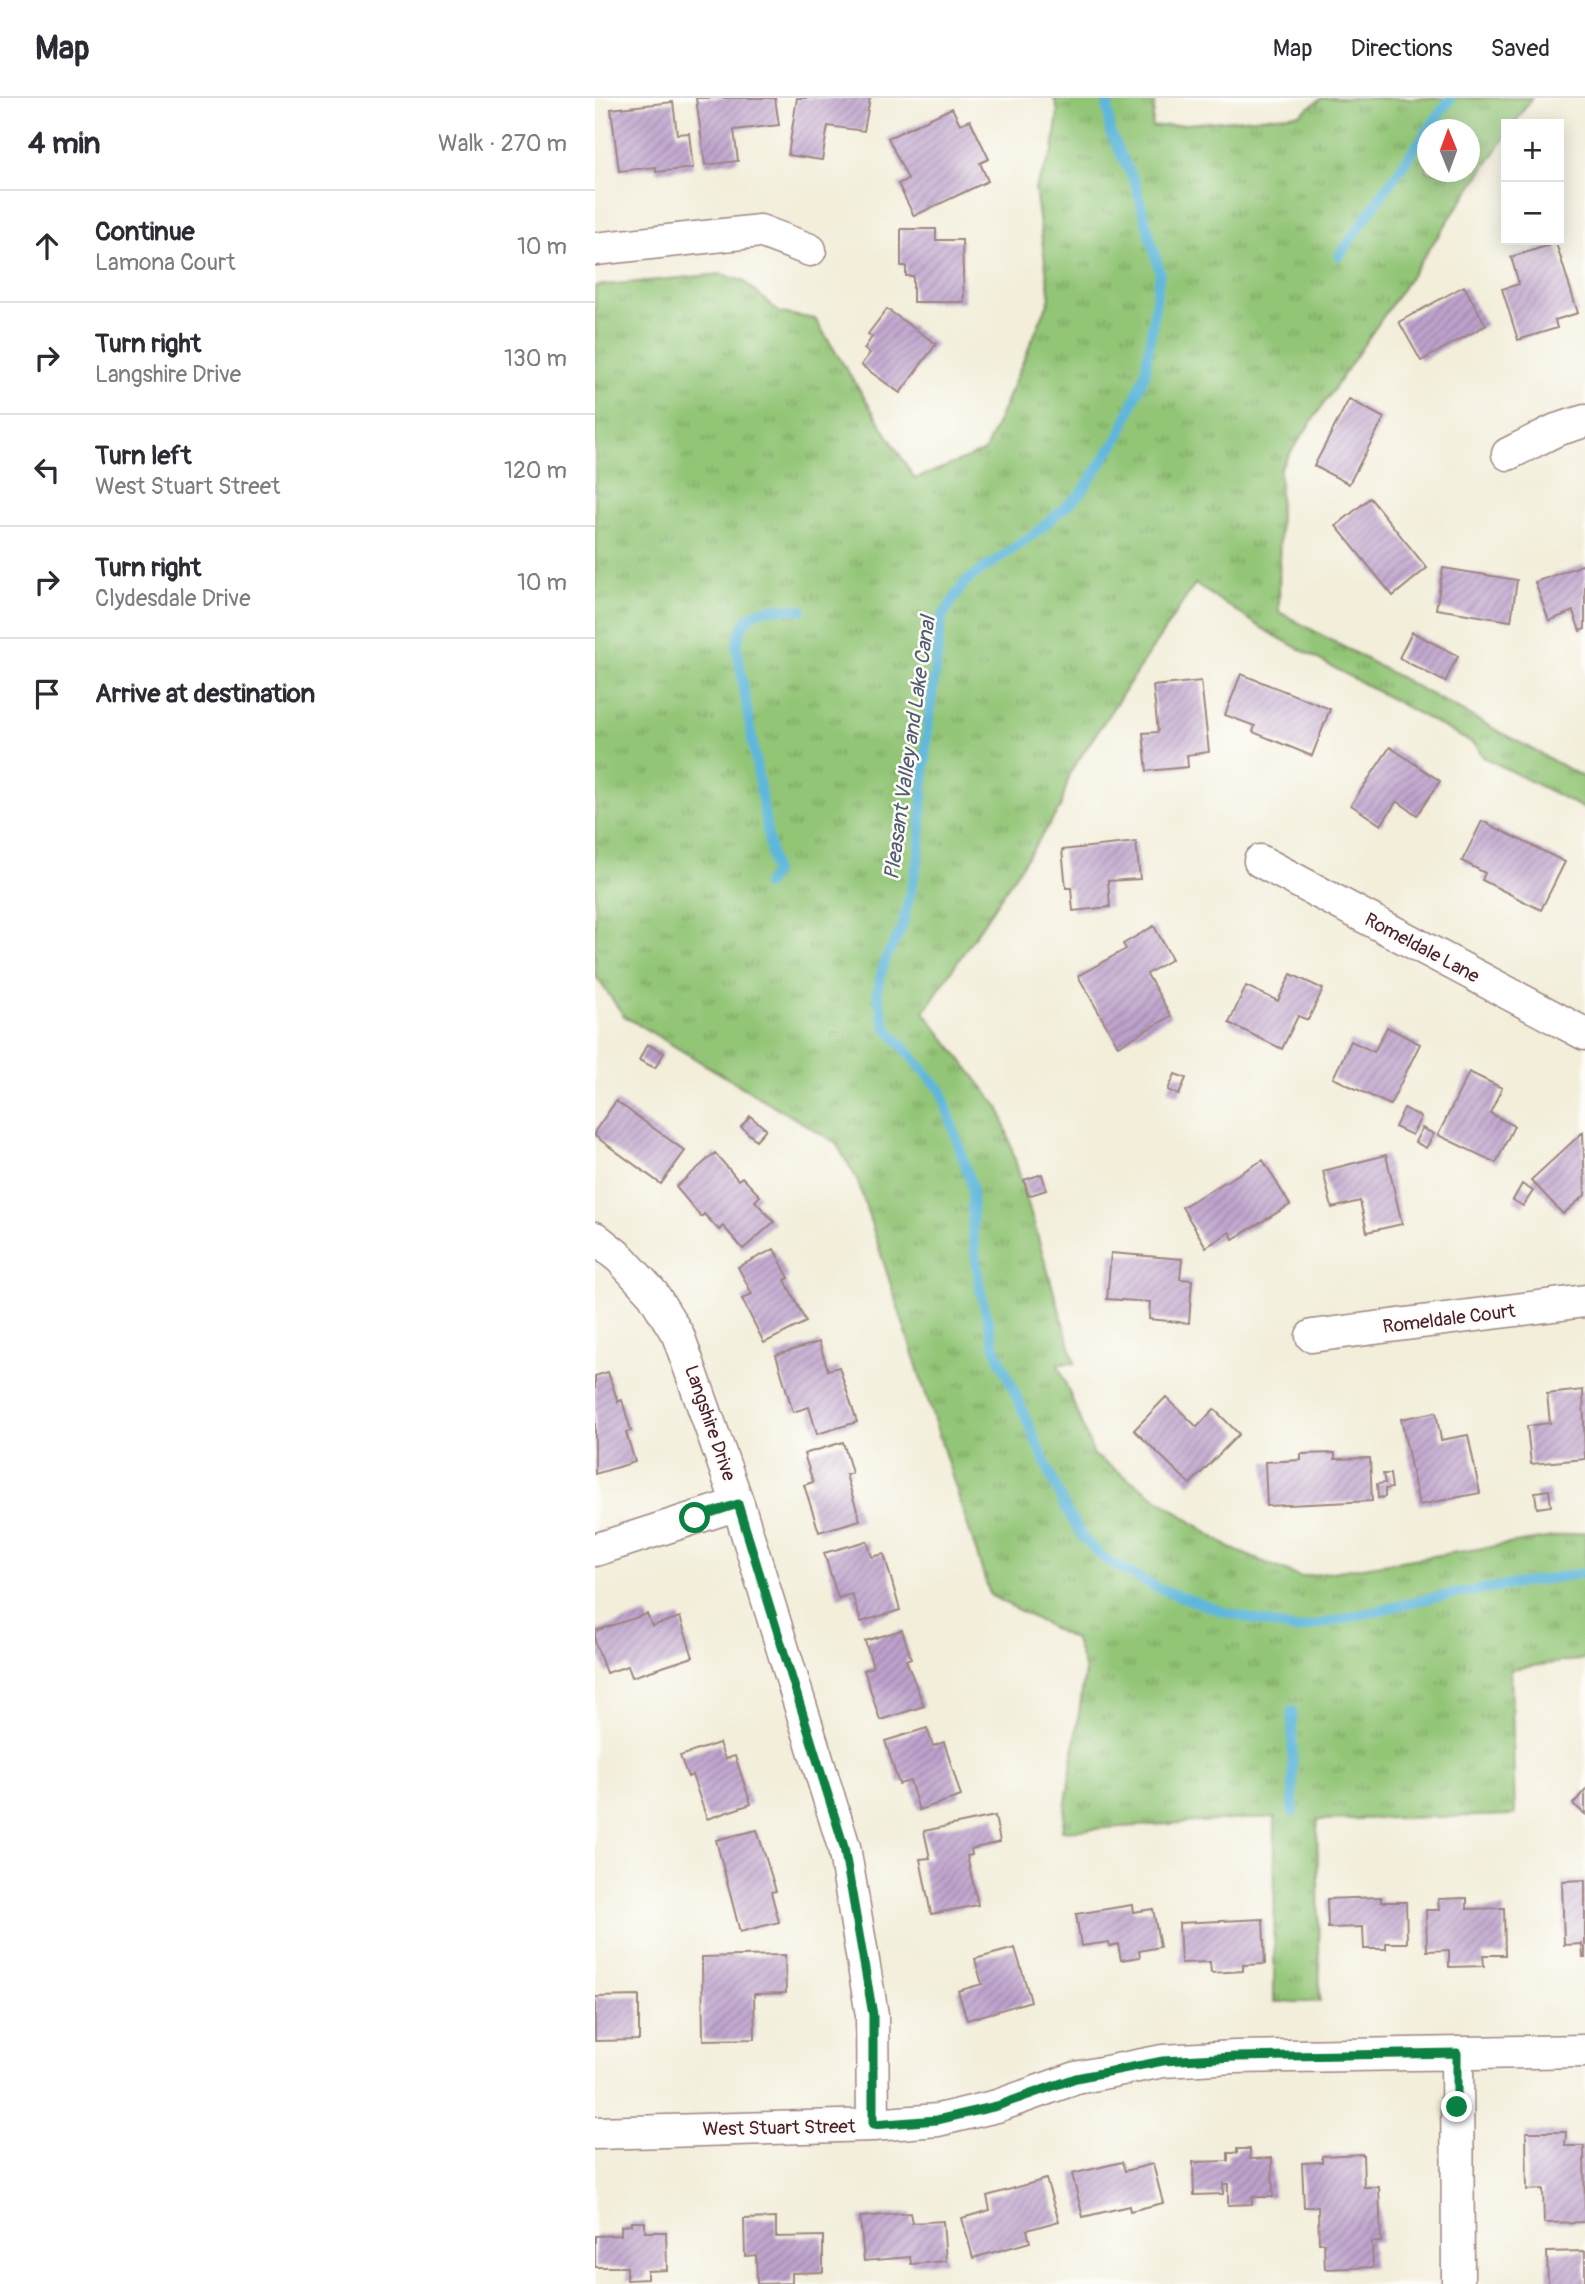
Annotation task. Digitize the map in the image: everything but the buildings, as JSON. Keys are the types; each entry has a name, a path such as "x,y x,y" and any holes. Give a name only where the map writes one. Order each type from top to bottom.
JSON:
{"street":[{"path":"595,249 760,231 810,250"},
{"path":"1508,454 1556,430 1585,421"},
{"name":"Romeldale Lane","path":"1260,861 1585,1034"},
{"name":"Langshire Drive","path":"595,1238 620,1258 653,1294 678,1335 738,1504 844,1847 873,2015 873,2125"},
{"name":"Romeldale Court","path":"1312,1336 1585,1301"},
{"path":"595,1550 738,1504"},
{"name":"West Stuart Street","path":"595,2133 873,2125 937,2120 997,2106 1076,2078 1163,2061 1235,2057 1585,2051"},
{"path":"1457,2053 1458,2284"}],"green space":[{"path":"1054,98 1155,98 1152,127 1300,114 1322,98 1532,98 1517,119 1501,119 1501,143 1480,174 1480,119 1417,119 1417,182 1475,182 1280,468 1279,612 1585,778 1585,809 1483,757 1476,745 1268,632 1195,584 1070,773 1060,808 924,1012 1000,1109 1075,1363 1058,1364 1094,1455 1230,1548 1300,1577 1585,1532 1585,1659 1511,1669 1515,1815 1317,1820 1320,2002 1274,2002 1275,1817 1062,1831 1085,1671 1075,1640 990,1595 857,1179 836,1143 624,1016 595,975 595,286 722,274 743,281 780,313 815,319 915,479 985,451 1050,298 1035,189 1053,151 1058,112"}],"waterway":[{"name":"Pleasant Valley and Lake Canal","path":"1107,98 1110,132 1135,183 1160,273 1145,374 1120,435 1082,492 1037,532 965,582 942,617 927,734 919,856 902,928 884,962 877,993 886,1027 941,1090 972,1187 973,1235 980,1289 994,1345 1065,1508 1083,1538 1106,1560 1155,1587 1224,1612 1296,1630 1435,1597 1585,1573"},
{"path":"1436,119 1451,98"},
{"path":"1339,256 1417,145"},
{"path":"766,885 774,873 737,648 744,623 759,611 778,608 802,610"},
{"path":"1292,1710 1293,1812"}],"route":[{"path":"695,1518 738,1504 844,1847 873,2015 873,2125 937,2120 997,2106 1076,2078 1163,2061 1235,2057 1457,2053 1457,2107"}]}
